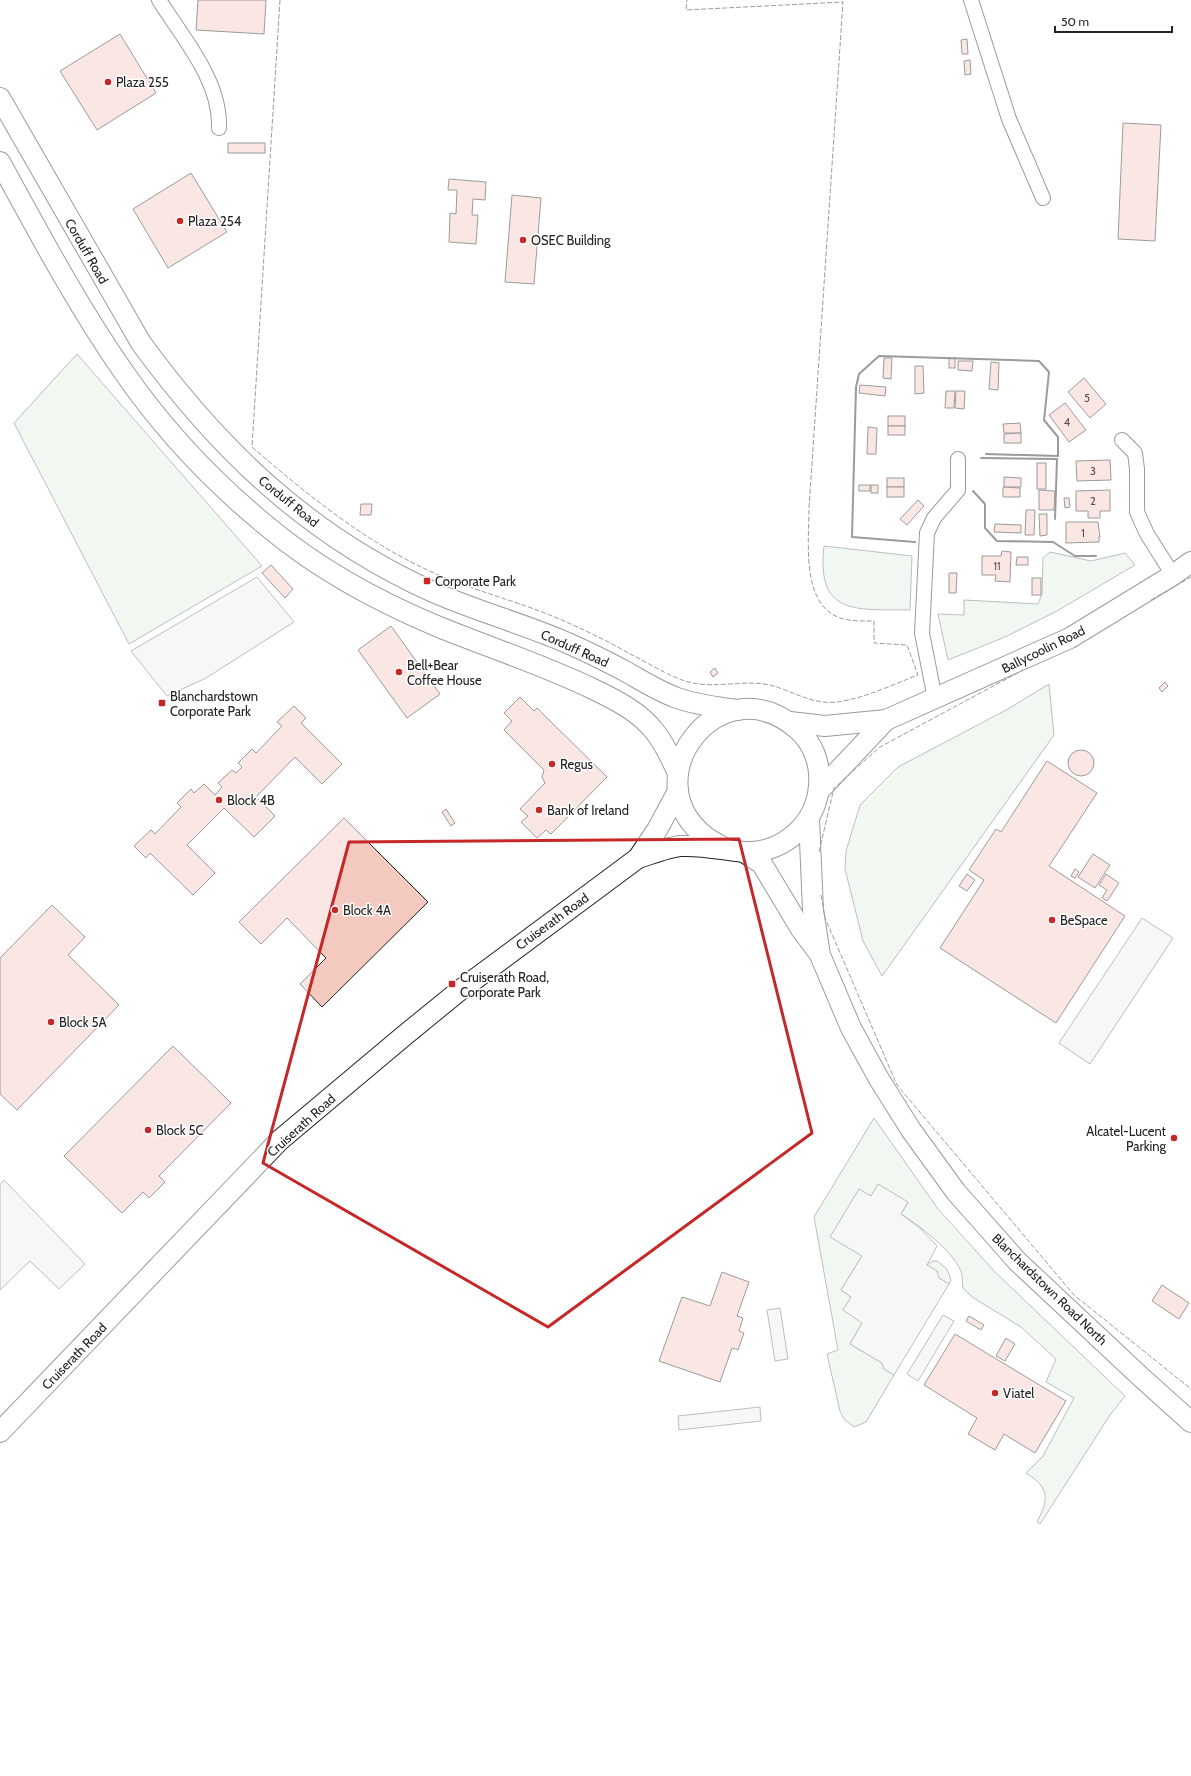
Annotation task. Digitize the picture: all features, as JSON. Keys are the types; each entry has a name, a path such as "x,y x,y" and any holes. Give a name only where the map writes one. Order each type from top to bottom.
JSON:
{"main road":[{"name":"Corduff Road","path":"0,98 73,227 145,348 167,378 229,449 304,516 381,566 433,592 469,607 559,639 623,670 653,688 678,699 702,706 737,710"},
{"path":"0,162 85,311 123,372 168,429 197,461 268,528 311,559 392,606 439,627 558,672 618,702 640,716 655,731 668,750 678,782 683,808 692,823 706,838 736,850 759,851 774,847 784,842 802,828 815,807 819,791 818,764 808,740 790,722 777,715 756,710 737,710 714,718 694,735 682,755 678,782"},
{"name":"Ballycoolin Road","path":"790,722 825,726 886,720 1070,638 1173,575 1191,562"},
{"name":"Ballycoolin Road","path":"819,791 886,720"},
{"name":"Cruiserath Road","path":"0,1432 280,1140 459,991 638,858 657,830 678,782"},
{"name":"Blanchardstown Road North","path":"809,818 812,910 820,955 851,1028 879,1079 911,1130 956,1192 1018,1262 1191,1422"},
{"name":"Cruiserath Road","path":"638,858 680,846 736,850"},
{"name":"Blanchardstown Road North","path":"736,850 762,864 801,929 820,955"}],"street":[{"path":"159,0 207,76 215,94 220,113 219,128"},
{"path":"971,0 1009,119 1043,198"},
{"path":"1122,440 1135,453 1137,469 1137,512 1147,534 1173,575"},
{"path":"935,699 922,633 927,533 934,518 958,490 958,459"}],"highlighted area":[{"path":"739,839 812,1133 548,1327 263,1163 349,842"}],"green space":[{"path":"77,354 262,566 129,644 14,423"},
{"path":"824,546 912,556 910,610 873,610 857,608 844,604 834,597 827,586 823,569"},
{"path":"1050,552 1091,561 1125,553 1135,565 1057,611 1005,637 948,660 938,614 964,615 964,600 1038,604 1042,594 1043,558"},
{"path":"1049,684 1054,735 882,976 863,941 845,869 846,851 860,805 898,767 1008,709"},
{"path":"874,1118 938,1209 995,1272 1125,1396 1110,1415 1040,1524 1037,1522 1044,1507 1045,1494 1040,1484 1026,1473 1043,1456 1074,1398 1046,1382 1056,1359 1021,1327 972,1297 963,1288 961,1271 950,1254 926,1232 901,1214 908,1203 878,1185 871,1196 862,1256 841,1290 851,1297 862,1323 850,1344 882,1363 884,1369 894,1375 866,1422 854,1427 844,1419 840,1411 827,1354 838,1350 814,1217"},
{"path":"933,1261 937,1261 947,1269 951,1280 949,1284 939,1278 927,1265"}],"shaded area":[{"path":"257,577 294,622 206,678 167,696 131,651"},
{"path":"1142,918 1173,938 1090,1064 1059,1043"},
{"path":"4,1180 85,1264 59,1289 30,1261 0,1290 0,1185"},
{"path":"878,1184 908,1202 901,1214 920,1228 937,1246 927,1265 937,1271 939,1278 949,1284 894,1375 884,1369 882,1363 850,1344 862,1323 843,1310 851,1297 841,1290 862,1256 830,1237 859,1189 871,1196"},
{"path":"780,1308 788,1359 775,1361 767,1310"},
{"path":"943,1315 954,1321 918,1381 907,1374"},
{"path":"760,1407 761,1421 679,1430 678,1416"}],"building":[{"path":"198,0 266,0 264,34 196,30"},
{"name":"Plaza 255","path":"120,34 156,93 97,130 60,71"},
{"path":"967,39 968,54 962,54 961,40"},
{"path":"970,60 971,74 965,75 964,61"},
{"path":"1123,123 1161,125 1155,241 1118,239"},
{"path":"228,143 265,143 265,153 228,153"},
{"name":"Plaza 254","path":"191,173 227,232 168,268 133,209"},
{"path":"449,179 486,182 485,200 473,199 472,215 478,215 476,244 449,242 450,213 456,214 457,190 448,190"},
{"name":"OSEC Building","path":"512,195 541,198 534,284 505,282"},
{"path":"884,358 892,358 891,379 883,378"},
{"path":"949,358 955,358 955,368 949,368"},
{"path":"958,361 973,361 972,371 958,370"},
{"path":"991,362 999,363 998,390 989,389"},
{"path":"915,366 923,366 924,393 915,394"},
{"path":"1084,378 1106,404 1090,418 1068,392"},
{"path":"860,385 886,387 885,396 859,393"},
{"path":"946,391 955,391 954,408 945,408"},
{"path":"956,391 965,391 964,409 955,408"},
{"path":"1065,403 1086,430 1069,442 1049,415"},
{"path":"888,416 905,416 905,426 888,426"},
{"path":"1020,423 1021,433 1004,433 1003,424"},
{"path":"888,426 905,426 905,435 888,435"},
{"path":"868,427 877,428 876,454 867,454"},
{"path":"1021,433 1021,443 1004,443 1004,434"},
{"path":"1110,460 1111,480 1077,481 1076,461"},
{"path":"1037,463 1046,463 1046,489 1037,489"},
{"path":"1004,477 1021,478 1021,487 1004,487"},
{"path":"887,478 904,478 904,487 887,487"},
{"path":"859,485 870,485 870,491 859,491"},
{"path":"871,485 878,485 878,493 871,493"},
{"path":"887,487 904,487 904,497 887,497"},
{"path":"1003,487 1020,488 1020,497 1003,497"},
{"path":"1039,490 1055,491 1054,510 1039,510"},
{"path":"1110,490 1110,511 1100,511 1100,518 1088,518 1088,511 1076,511 1076,491"},
{"path":"1064,498 1069,498 1070,507 1065,508"},
{"path":"918,500 924,506 907,525 900,519"},
{"path":"361,504 372,504 371,515 360,515"},
{"path":"1026,510 1035,510 1034,535 1025,535"},
{"path":"1039,514 1047,514 1047,535 1040,536"},
{"path":"1066,522 1098,522 1100,537 1099,542 1066,543"},
{"path":"995,524 1021,525 1021,533 994,532"},
{"path":"1002,551 1011,552 1010,582 995,581 996,575 982,575 982,556 1001,556"},
{"path":"1017,557 1028,557 1028,565 1016,565"},
{"path":"271,565 293,589 285,598 262,573"},
{"path":"949,573 957,573 956,593 949,593"},
{"path":"1032,578 1041,578 1041,595 1032,595"},
{"name":"Bell+Bear Coffee House","path":"391,626 440,694 407,718 358,650"},
{"path":"715,668 718,673 713,677 710,672"},
{"path":"1165,682 1168,686 1162,692 1159,688"},
{"path":"520,697 534,711 537,708 607,777 551,834 546,830 537,838 521,822 528,816 520,809 545,783 542,777 544,770 504,730 512,721 504,713"},
{"name":"Block 4B","path":"294,706 306,718 301,723 342,764 322,784 295,757 256,797 275,816 254,837 224,808 187,845 215,873 193,895 150,853 146,858 134,846 151,830 155,834 181,807 177,803 191,789 194,793 204,784 215,795 222,787 218,783 232,770 236,773 242,767 238,763 252,749 256,753 282,726 277,722"},
{"path":"1081,750 1090,754 1094,763 1090,772 1081,776 1072,772 1068,763 1072,754"},
{"path":"1047,761 1097,793 1049,866 1125,916 1056,1023 940,948 984,880 969,870 996,829 1001,832"},
{"path":"446,809 455,823 451,826 442,812"},
{"name":"Block 4A","path":"344,818 428,902 322,1007 300,984 326,958 287,918 261,944 239,922"},
{"path":"1093,854 1110,865 1095,888 1078,877"},
{"path":"1075,869 1079,872 1075,878 1071,876"},
{"path":"967,874 975,880 967,891 959,886"},
{"path":"1106,874 1119,883 1107,901 1102,898 1107,890 1099,885"},
{"name":"Block 5A","path":"52,905 85,937 68,955 119,1005 17,1110 0,1094 0,958"},
{"name":"Block 5C","path":"173,1046 231,1103 159,1176 165,1182 149,1198 143,1192 122,1213 64,1156"},
{"path":"722,1272 749,1282 737,1316 743,1318 739,1331 744,1333 738,1350 732,1348 720,1382 659,1361 682,1297 710,1306"},
{"path":"1162,1285 1189,1303 1179,1319 1152,1301"},
{"path":"969,1316 984,1325 981,1330 966,1321"},
{"name":"Viatel","path":"955,1334 1066,1401 1035,1453 1004,1434 995,1450 968,1434 977,1418 924,1385"},
{"path":"1006,1338 1015,1344 1005,1361 996,1356"}],"fence":[{"path":"280,0 252,447 296,484 342,519 365,535 415,564 441,576 524,605 580,628 678,679 706,685 759,683 770,685 811,700 828,702 858,698 918,675 907,645 874,643 874,621 852,620 837,617 822,605 816,594 809,566 809,508 843,2 686,10 687,0"},
{"path":"1151,600 1191,577"},
{"path":"819,852 834,788 880,747 1023,670"},
{"path":"821,895 825,918 897,1085 1074,1295 1191,1389"}],"wall":[{"path":"915,542 852,537 856,387 859,374 879,356 1039,361 1049,372 1044,420 1058,437 1058,456 986,454"},
{"path":"981,458 1057,459 1055,519"},
{"path":"973,491 985,504 985,528 997,541 1053,542 1075,556 1096,556"}],"place":[{"name":"Plaza 255","path":"108,82"},
{"name":"Plaza 254","path":"180,221"},
{"name":"OSEC Building","path":"523,240"},
{"name":"Corporate Park","path":"427,581"},
{"name":"Bell+Bear Coffee House","path":"399,672"},
{"name":"Blanchardstown Corporate Park","path":"162,703"},
{"name":"Regus","path":"552,764"},
{"name":"Block 4B","path":"219,800"},
{"name":"Bank of Ireland","path":"539,810"},
{"name":"Block 4A","path":"335,910"},
{"name":"BeSpace","path":"1052,920"},
{"name":"Cruiserath Road, Corporate Park","path":"452,984"},
{"name":"Block 5A","path":"51,1022"},
{"name":"Block 5C","path":"148,1130"},
{"name":"Alcatel-Lucent Parking","path":"1174,1138"},
{"name":"Viatel","path":"995,1393"}]}
